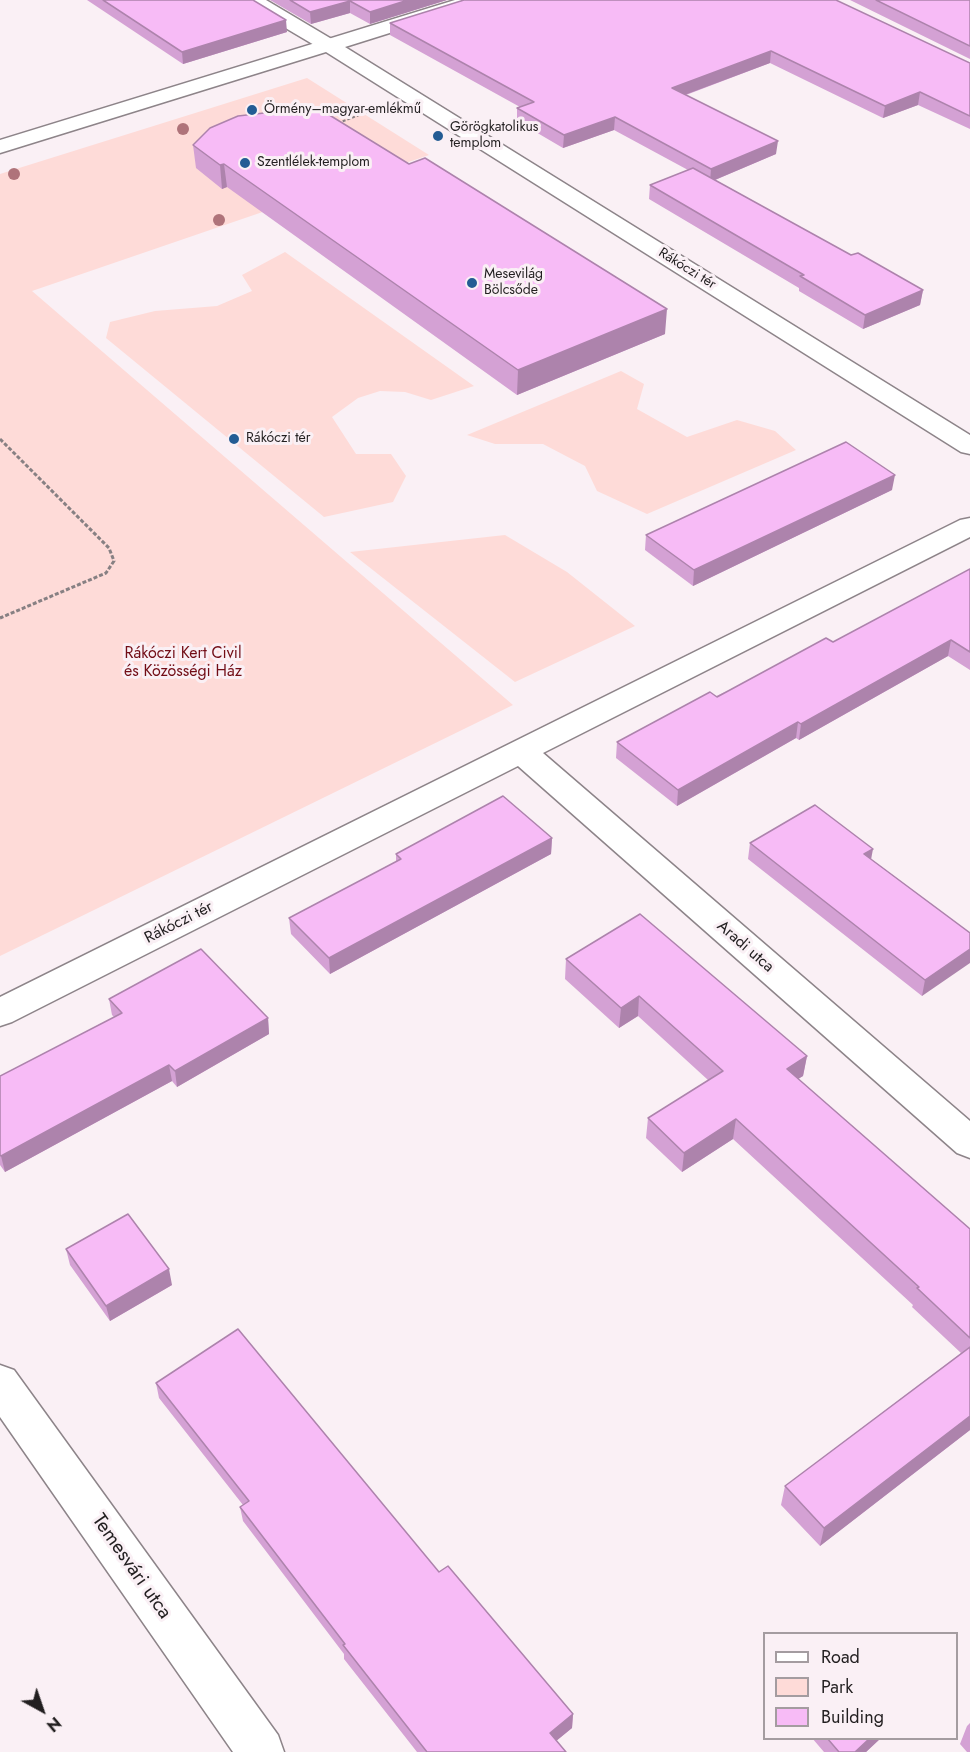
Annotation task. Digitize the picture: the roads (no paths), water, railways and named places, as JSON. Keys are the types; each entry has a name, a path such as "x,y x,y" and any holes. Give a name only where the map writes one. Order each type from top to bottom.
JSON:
{"street":[{"name":"Rákóczi tér","path":"252,0 328,45 970,447"},
{"path":"0,147 475,0"},
{"name":"Rákóczi tér","path":"0,1013 970,526"},
{"name":"Aradi utca","path":"521,751 970,1143"},
{"name":"Temesvári utca","path":"0,1383 261,1752"}],"place":[{"name":"Örmény–magyar-emlékmű","path":"252,110"},
{"name":"Görögkatolikus templom","path":"438,136"},
{"name":"Szentlélek-templom","path":"245,163"},
{"name":"Mesevilág Bölcsőde","path":"472,283"},
{"name":"Rákóczi tér","path":"234,439"}],"park label":[{"name":"Rákóczi Kert Civil és Közösségi Ház","path":"183,663"}]}
